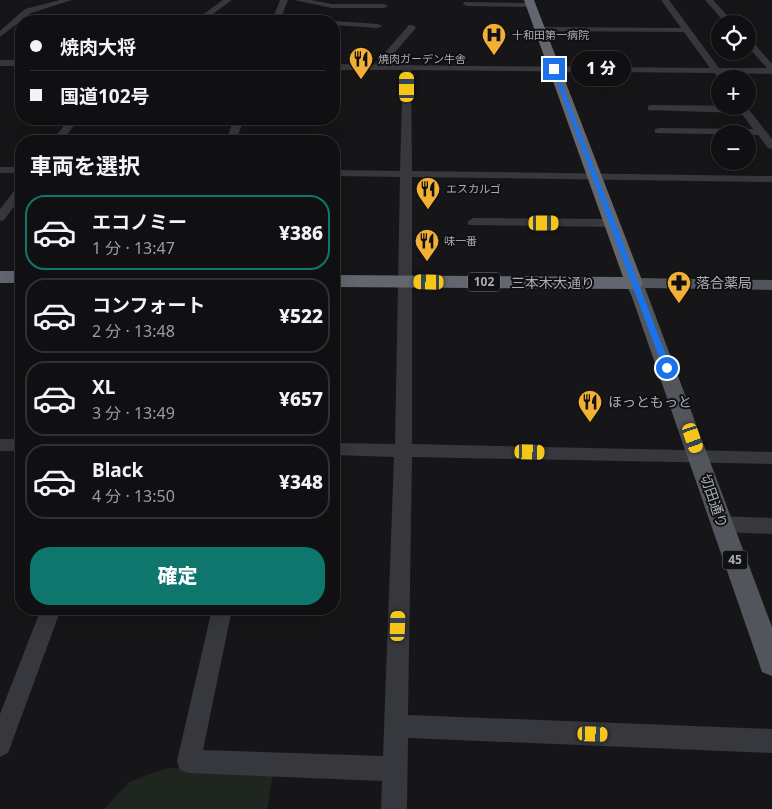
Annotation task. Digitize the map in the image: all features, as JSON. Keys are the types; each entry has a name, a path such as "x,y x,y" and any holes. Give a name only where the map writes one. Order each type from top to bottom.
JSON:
{"highway":[{"path":"530,2 634,283"},
{"path":"0,276 15,277"},
{"name":"三本木大通り","path":"340,281 634,283"}],"main road":[{"name":"三本木大通り","path":"634,283 772,285"},
{"name":"切田通り","path":"634,283 770,650"}],"street":[{"path":"28,0 28,10"},
{"path":"22,15 39,0"},
{"path":"28,10 68,0"},
{"path":"207,15 228,0"},
{"path":"278,15 284,0"},
{"path":"298,0 332,6 384,6"},
{"path":"664,0 716,70"},
{"path":"710,0 723,15"},
{"path":"467,5 530,2"},
{"path":"0,35 15,22"},
{"path":"340,23 378,26"},
{"path":"377,67 412,27"},
{"path":"539,29 687,30"},
{"path":"756,51 772,70"},
{"path":"0,63 15,63"},
{"path":"340,67 716,70"},
{"path":"394,809 394,726 403,449 406,282 407,68"},
{"path":"756,70 772,70"},
{"path":"651,108 711,108"},
{"path":"748,115 772,146"},
{"path":"62,135 69,125"},
{"path":"659,132 761,132"},
{"path":"0,170 15,170"},
{"path":"340,173 772,179"},
{"path":"0,217 15,197"},
{"path":"473,222 611,224"},
{"path":"0,445 15,445"},
{"path":"340,449 772,458"},
{"path":"722,524 772,526"},
{"path":"0,745 50,615"},
{"path":"221,615 189,761 394,769"},
{"path":"394,726 772,741"}],"shaded area":[{"path":"197,766 273,773 267,809 104,809 129,782 163,769"}],"place":[{"name":"十和田第一病院","path":"494,56"},
{"name":"焼肉ガーデン牛舎","path":"361,80"},
{"name":"エスカルゴ","path":"428,210"},
{"name":"味一番","path":"427,262"},
{"name":"落合薬局","path":"679,304"},
{"name":"ほっともっと","path":"590,423"}],"route":[{"path":"554,69 667,368"}]}
